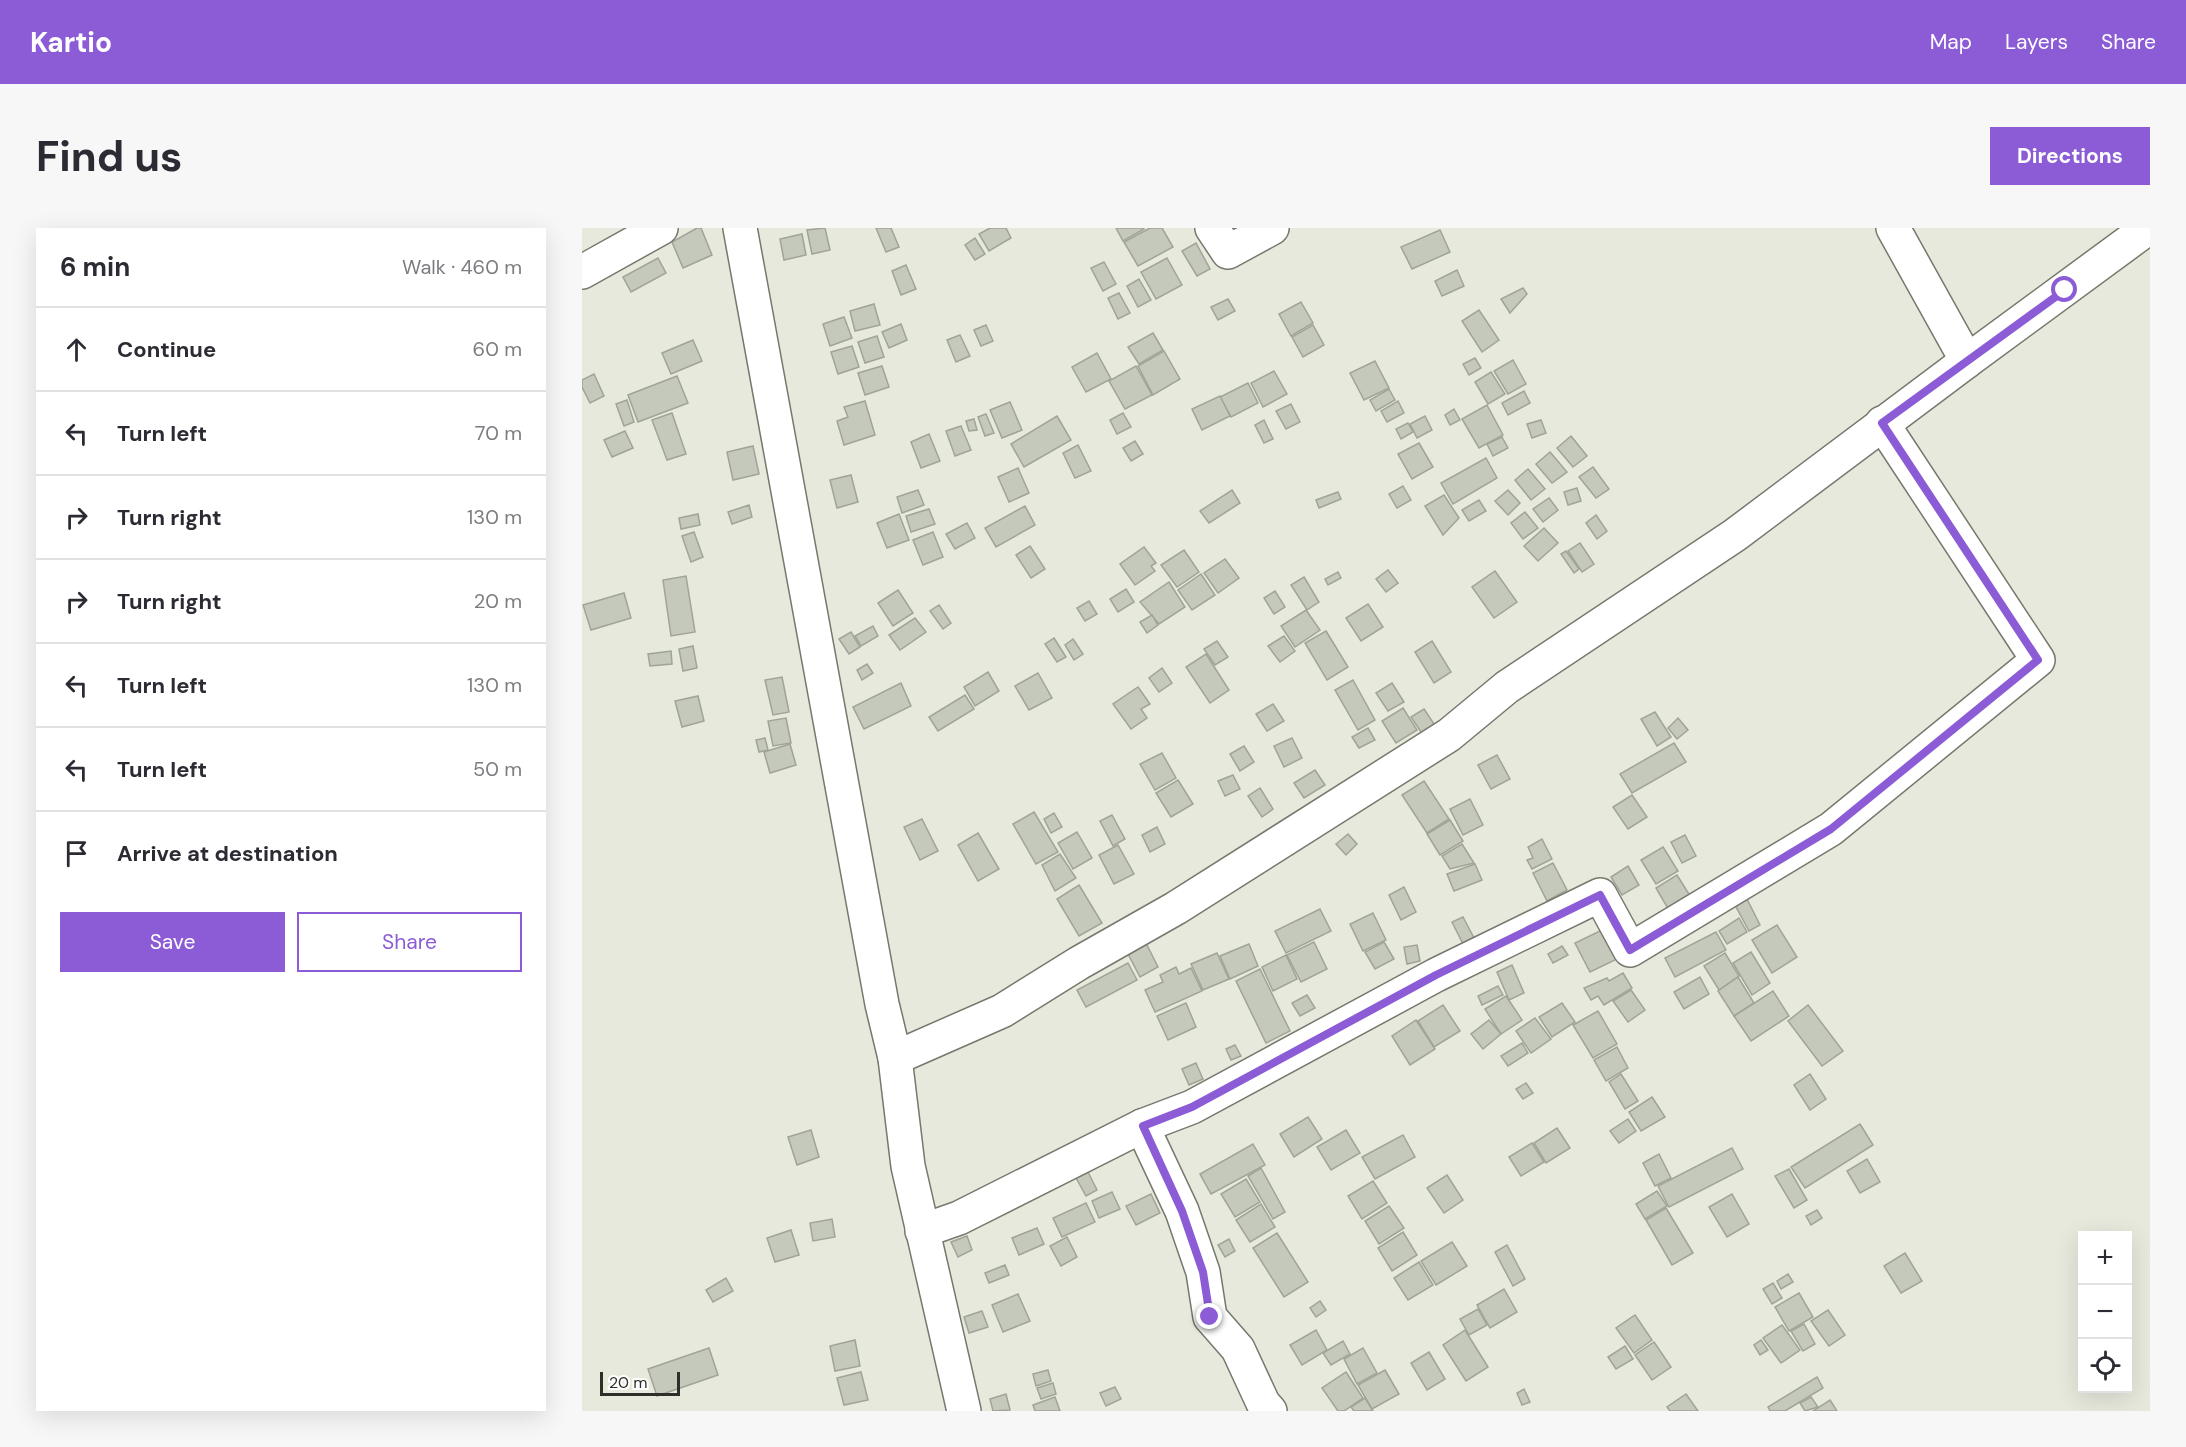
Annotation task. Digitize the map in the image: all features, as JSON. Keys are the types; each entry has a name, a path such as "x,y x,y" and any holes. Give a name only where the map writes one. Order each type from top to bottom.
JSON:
{"street":[{"path":"582,272 661,228"},
{"path":"740,228 830,704 882,1004 895,1058 908,1166 964,1411"},
{"path":"1212,228 1228,252 1272,228"},
{"path":"1893,228 1967,361"},
{"path":"895,1058 1002,1011 1079,963 1176,908 1449,735 1508,687 1735,535 1882,423 2148,228"},
{"path":"922,1231 959,1218 1143,1126 1192,1107 1436,975 1600,895 1630,950 1831,829 2038,660 1882,423"},
{"path":"1143,1126 1182,1211 1203,1272 1210,1317 1238,1349 1263,1403 1270,1411"}],"building":[{"path":"701,228 712,255 683,268 672,242"},
{"path":"825,228 830,250 812,254 807,230"},
{"path":"876,228 891,228 899,247 886,252"},
{"path":"990,228 1006,228 1011,238 989,251 979,234"},
{"path":"1116,228 1143,228 1144,229 1123,241"},
{"path":"1150,228 1162,228 1173,247 1138,266 1124,242"},
{"path":"1440,230 1450,252 1412,269 1401,247"},
{"path":"802,234 806,255 784,260 780,239"},
{"path":"975,238 985,254 975,260 965,245"},
{"path":"1196,243 1210,269 1197,276 1182,251"},
{"path":"658,258 666,273 631,292 623,277"},
{"path":"1167,258 1182,285 1156,299 1141,272"},
{"path":"1104,262 1116,284 1103,291 1091,268"},
{"path":"906,265 916,289 901,295 892,271"},
{"path":"1457,270 1464,286 1442,296 1435,281"},
{"path":"1139,279 1151,300 1138,307 1127,286"},
{"path":"1523,288 1527,294 1510,313 1501,299"},
{"path":"1119,293 1130,313 1118,319 1108,298"},
{"path":"1228,299 1235,311 1218,320 1211,307"},
{"path":"1301,302 1313,323 1291,336 1279,314"},
{"path":"874,304 880,325 855,331 850,311"},
{"path":"1479,310 1499,340 1482,352 1462,321"},
{"path":"844,317 852,338 830,346 823,324"},
{"path":"901,324 907,340 889,348 882,332"},
{"path":"986,325 993,341 981,346 974,330"},
{"path":"1313,325 1324,345 1303,357 1292,337"},
{"path":"1153,333 1163,350 1139,364 1128,347"},
{"path":"960,335 970,356 956,362 947,340"},
{"path":"877,336 884,357 865,363 858,342"},
{"path":"693,340 702,361 671,374 662,353"},
{"path":"852,346 859,367 838,374 831,352"},
{"path":"1164,351 1180,379 1153,395 1138,366"},
{"path":"1097,353 1111,379 1086,392 1072,367"},
{"path":"1475,358 1481,368 1469,375 1463,364"},
{"path":"1513,360 1526,384 1508,394 1494,371"},
{"path":"1375,361 1389,388 1364,400 1350,373"},
{"path":"882,366 889,387 865,395 858,373"},
{"path":"1136,366 1152,395 1125,409 1109,381"},
{"path":"1274,371 1287,394 1263,407 1251,383"},
{"path":"1491,372 1505,394 1488,404 1475,382"},
{"path":"594,374 604,396 590,403 582,387 582,380"},
{"path":"677,376 688,403 638,422 628,395"},
{"path":"1248,383 1258,403 1231,417 1220,397"},
{"path":"1389,389 1395,400 1376,411 1370,400"},
{"path":"1524,391 1530,403 1508,415 1502,403"},
{"path":"1220,396 1230,416 1202,430 1192,409"},
{"path":"627,400 634,422 624,426 616,404"},
{"path":"865,401 875,435 844,445 837,421 848,417 844,407"},
{"path":"1398,401 1404,413 1387,422 1381,411"},
{"path":"1010,402 1022,430 1002,438 990,410"},
{"path":"1291,404 1300,422 1286,429 1276,411"},
{"path":"1487,405 1503,435 1479,448 1462,419"},
{"path":"1454,409 1460,420 1450,425 1445,415"},
{"path":"672,413 686,454 667,460 652,420"},
{"path":"1123,413 1131,427 1117,434 1110,420"},
{"path":"986,414 994,433 985,436 978,417"},
{"path":"1057,416 1071,440 1024,467 1011,444"},
{"path":"1425,416 1432,430 1417,438 1410,424"},
{"path":"974,419 977,430 969,431 966,421"},
{"path":"1264,420 1273,439 1264,443 1255,425"},
{"path":"1541,420 1546,433 1532,438 1527,424"},
{"path":"1408,423 1413,432 1401,439 1396,429"},
{"path":"961,426 971,450 955,456 946,431"},
{"path":"625,431 633,448 612,457 604,440"},
{"path":"929,434 940,461 921,468 911,442"},
{"path":"1571,436 1587,456 1573,467 1557,448"},
{"path":"1502,437 1508,448 1493,456 1487,444"},
{"path":"1135,441 1143,454 1131,461 1123,448"},
{"path":"1419,443 1433,467 1412,479 1398,454"},
{"path":"1078,445 1091,471 1075,478 1063,453"},
{"path":"753,446 759,474 733,480 727,452"},
{"path":"1550,452 1567,472 1552,483 1536,464"},
{"path":"1486,458 1497,478 1453,504 1441,483"},
{"path":"1593,467 1609,489 1596,498 1579,477"},
{"path":"1018,468 1029,493 1009,502 998,477"},
{"path":"1528,469 1545,489 1531,500 1515,480"},
{"path":"851,475 858,502 837,508 830,480"},
{"path":"1403,486 1411,500 1397,508 1389,494"},
{"path":"1577,488 1581,501 1568,505 1564,492"},
{"path":"918,490 924,505 902,513 897,497"},
{"path":"1232,490 1240,503 1209,523 1200,511"},
{"path":"1508,490 1520,503 1508,515 1495,501"},
{"path":"1338,492 1341,499 1319,508 1316,500"},
{"path":"1444,495 1459,518 1443,535 1425,506"},
{"path":"1549,498 1558,510 1543,522 1533,509"},
{"path":"1479,500 1486,511 1469,521 1462,510"},
{"path":"749,505 752,517 732,524 728,512"},
{"path":"1025,506 1035,525 996,547 985,528"},
{"path":"929,509 935,524 911,532 906,516"},
{"path":"1525,512 1538,528 1523,539 1511,523"},
{"path":"698,514 700,525 681,529 679,518"},
{"path":"899,514 909,540 887,548 877,523"},
{"path":"1596,515 1607,531 1597,539 1586,523"},
{"path":"967,523 975,538 955,549 946,534"},
{"path":"1544,528 1558,543 1538,561 1524,546"},
{"path":"694,532 703,557 691,562 682,536"},
{"path":"933,532 943,557 923,565 913,540"},
{"path":"1580,543 1594,564 1582,572 1568,551"},
{"path":"1030,546 1045,569 1031,578 1016,555"},
{"path":"1144,547 1156,563 1151,566 1155,571 1135,585 1120,564"},
{"path":"1184,550 1199,572 1177,587 1161,565"},
{"path":"1566,551 1579,569 1574,573 1561,554"},
{"path":"1225,559 1239,578 1218,593 1204,573"},
{"path":"1388,570 1398,583 1386,592 1376,579"},
{"path":"1495,571 1517,602 1494,618 1472,587"},
{"path":"1338,572 1341,578 1328,585 1325,579"},
{"path":"1201,574 1215,595 1192,610 1178,590"},
{"path":"686,576 695,632 671,636 663,580"},
{"path":"1304,577 1319,602 1307,610 1291,585"},
{"path":"1169,582 1185,607 1159,624 1140,602"},
{"path":"1126,589 1134,602 1118,612 1110,599"},
{"path":"898,590 913,613 893,626 878,603"},
{"path":"1275,591 1285,607 1274,614 1264,598"},
{"path":"624,593 631,618 591,630 583,605"},
{"path":"1089,601 1097,614 1085,621 1077,608"},
{"path":"1368,604 1383,627 1361,641 1346,618"},
{"path":"939,605 951,623 943,629 930,611"},
{"path":"1306,610 1320,630 1295,647 1281,626"},
{"path":"1152,615 1158,625 1147,633 1140,622"},
{"path":"915,618 926,632 900,650 889,635"},
{"path":"873,626 878,636 861,646 855,636"},
{"path":"1326,631 1348,667 1327,680 1305,643"},
{"path":"851,632 860,647 849,654 839,639"},
{"path":"1284,636 1295,651 1280,662 1268,646"},
{"path":"1054,638 1066,657 1057,662 1045,644"},
{"path":"1073,639 1083,654 1074,660 1065,645"},
{"path":"1217,641 1228,657 1215,665 1204,649"},
{"path":"1432,641 1451,672 1434,683 1415,652"},
{"path":"693,646 697,668 683,671 679,649"},
{"path":"671,651 672,664 650,666 648,654"},
{"path":"1206,654 1229,690 1210,703 1186,667"},
{"path":"867,664 873,673 862,680 857,670"},
{"path":"1162,668 1172,683 1159,692 1149,678"},
{"path":"988,672 999,691 975,706 964,687"},
{"path":"1038,673 1052,698 1029,710 1015,686"},
{"path":"782,677 789,712 773,715 765,680"},
{"path":"1353,680 1375,720 1358,730 1335,690"},
{"path":"901,683 911,706 864,729 853,707"},
{"path":"1392,683 1404,702 1388,711 1376,693"},
{"path":"1138,687 1150,704 1141,709 1147,718 1131,729 1113,704"},
{"path":"965,695 974,709 938,731 929,717"},
{"path":"698,696 704,721 682,727 675,701"},
{"path":"1273,704 1284,721 1267,731 1256,714"},
{"path":"1403,708 1417,730 1396,743 1382,721"},
{"path":"1424,709 1436,727 1423,735 1411,717"},
{"path":"1655,712 1671,737 1657,746 1641,719"},
{"path":"786,718 791,743 773,746 768,721"},
{"path":"1678,718 1688,730 1677,739 1668,728"},
{"path":"1368,728 1375,740 1359,748 1352,737"},
{"path":"765,738 768,750 759,752 756,740"},
{"path":"1292,738 1302,758 1284,767 1274,746"},
{"path":"1674,743 1686,762 1632,793 1620,774"},
{"path":"790,744 796,765 770,773 764,752"},
{"path":"1244,746 1254,762 1240,771 1230,754"},
{"path":"1162,753 1176,778 1155,790 1140,764"},
{"path":"1497,755 1510,779 1491,789 1478,765"},
{"path":"1315,770 1325,785 1304,798 1294,783"},
{"path":"1233,775 1240,789 1225,796 1218,781"},
{"path":"1178,780 1193,804 1171,817 1156,793"},
{"path":"1424,781 1449,819 1427,833 1402,795"},
{"path":"1260,788 1273,809 1262,817 1248,796"},
{"path":"1632,795 1647,817 1628,829 1613,807"},
{"path":"1470,799 1483,825 1463,835 1450,809"},
{"path":"1034,812 1058,852 1036,864 1013,824"},
{"path":"1054,813 1062,827 1051,833 1044,819"},
{"path":"1112,815 1125,839 1113,846 1100,821"},
{"path":"922,819 938,851 920,860 904,827"},
{"path":"1450,820 1463,841 1440,855 1427,834"},
{"path":"1157,827 1165,844 1150,852 1142,835"},
{"path":"1077,832 1092,858 1073,869 1058,843"},
{"path":"978,833 999,869 978,881 958,845"},
{"path":"1348,834 1357,844 1346,855 1336,844"},
{"path":"1685,835 1696,856 1682,863 1671,842"},
{"path":"1542,839 1552,859 1532,869 1527,860 1533,858 1528,847"},
{"path":"1462,844 1474,863 1450,869 1442,856"},
{"path":"1118,845 1134,874 1114,884 1099,855"},
{"path":"1663,847 1678,871 1656,884 1641,860"},
{"path":"1060,854 1076,878 1055,891 1042,865"},
{"path":"1553,863 1567,890 1547,901 1533,873"},
{"path":"1475,864 1482,880 1454,891 1447,874"},
{"path":"1628,866 1639,885 1622,895 1611,877"},
{"path":"1677,875 1692,899 1670,912 1656,888"},
{"path":"1079,885 1102,923 1079,936 1057,899"},
{"path":"1404,887 1416,912 1401,920 1389,895"},
{"path":"1747,899 1760,925 1749,931 1735,905"},
{"path":"1320,909 1331,931 1286,953 1275,931"},
{"path":"1373,913 1386,940 1363,951 1350,924"},
{"path":"1463,917 1474,938 1463,944 1452,922"},
{"path":"1739,918 1747,932 1727,944 1719,931"},
{"path":"1777,925 1797,957 1772,973 1752,940"},
{"path":"1602,930 1617,959 1590,972 1575,943"},
{"path":"1716,932 1726,950 1675,977 1665,958"},
{"path":"1314,942 1327,969 1301,982 1287,955"},
{"path":"1384,942 1394,959 1375,969 1365,952"},
{"path":"1146,943 1158,967 1140,977 1127,952"},
{"path":"1249,944 1258,966 1230,979 1220,956"},
{"path":"1417,945 1420,961 1407,964 1404,947"},
{"path":"1562,946 1568,955 1553,963 1548,954"},
{"path":"1751,952 1770,983 1752,995 1733,963"},
{"path":"1217,953 1229,979 1203,990 1191,964"},
{"path":"1725,953 1739,976 1719,990 1704,966"},
{"path":"1286,955 1297,979 1273,991 1262,967"},
{"path":"1128,963 1137,980 1086,1007 1077,990"},
{"path":"1512,965 1524,993 1509,1000 1497,972"},
{"path":"1176,967 1179,974 1191,968 1202,991 1155,1012 1145,990 1163,982 1160,975"},
{"path":"1260,969 1290,1031 1266,1043 1236,981"},
{"path":"1623,973 1632,988 1604,1005 1598,996 1591,1000 1584,988 1607,978 1609,981"},
{"path":"1700,977 1709,994 1684,1009 1674,992"},
{"path":"1738,977 1754,1003 1734,1016 1718,991"},
{"path":"1498,986 1503,995 1482,1005 1478,996"},
{"path":"1631,990 1645,1010 1628,1022 1613,1001"},
{"path":"1773,991 1789,1016 1751,1041 1734,1016"},
{"path":"1307,995 1315,1008 1300,1016 1292,1003"},
{"path":"1506,996 1522,1020 1501,1034 1485,1009"},
{"path":"1186,1003 1196,1027 1168,1040 1157,1016"},
{"path":"1562,1003 1575,1022 1552,1037 1539,1017"},
{"path":"1443,1005 1460,1031 1434,1047 1418,1021"},
{"path":"1808,1005 1843,1051 1822,1066 1788,1021"},
{"path":"1598,1011 1617,1044 1593,1058 1573,1025"},
{"path":"1535,1018 1551,1039 1531,1053 1516,1031"},
{"path":"1416,1020 1435,1049 1410,1065 1392,1036"},
{"path":"1489,1020 1501,1034 1483,1049 1471,1034"},
{"path":"1522,1043 1528,1053 1508,1066 1501,1056"},
{"path":"1235,1045 1241,1056 1231,1060 1226,1049"},
{"path":"1617,1047 1628,1068 1606,1081 1594,1060"},
{"path":"1196,1063 1203,1079 1189,1085 1182,1069"},
{"path":"1621,1074 1638,1101 1625,1109 1609,1082"},
{"path":"1810,1074 1826,1099 1810,1110 1794,1085"},
{"path":"1526,1083 1533,1093 1523,1099 1516,1089"},
{"path":"1652,1097 1665,1117 1641,1131 1629,1112"},
{"path":"1308,1117 1322,1139 1294,1157 1280,1134"},
{"path":"1628,1119 1636,1131 1619,1143 1610,1131"},
{"path":"1860,1124 1873,1145 1805,1188 1791,1167"},
{"path":"1557,1128 1570,1148 1546,1163 1534,1143"},
{"path":"811,1130 819,1157 797,1165 788,1137"},
{"path":"1346,1130 1360,1153 1331,1170 1317,1147"},
{"path":"1403,1135 1415,1157 1375,1179 1362,1157"},
{"path":"1532,1143 1544,1162 1521,1176 1509,1157"},
{"path":"1253,1144 1265,1165 1211,1194 1200,1174"},
{"path":"1732,1148 1743,1169 1669,1207 1658,1186"},
{"path":"1659,1154 1671,1178 1655,1186 1643,1163"},
{"path":"1867,1159 1880,1182 1860,1193 1847,1171"},
{"path":"1261,1168 1285,1212 1273,1219 1248,1176"},
{"path":"1789,1169 1807,1200 1794,1208 1775,1176"},
{"path":"1087,1170 1097,1190 1086,1196 1075,1176"},
{"path":"1447,1175 1463,1200 1444,1213 1427,1188"},
{"path":"1246,1179 1260,1202 1235,1217 1221,1194"},
{"path":"1373,1181 1387,1203 1362,1219 1348,1196"},
{"path":"1657,1191 1667,1206 1645,1219 1636,1204"},
{"path":"1112,1192 1120,1209 1099,1218 1092,1201"},
{"path":"1151,1194 1160,1213 1136,1225 1126,1206"},
{"path":"1732,1194 1749,1224 1727,1237 1709,1207"},
{"path":"1086,1203 1095,1222 1062,1237 1053,1218"},
{"path":"1261,1204 1275,1227 1250,1242 1236,1220"},
{"path":"1389,1206 1404,1228 1379,1244 1365,1221"},
{"path":"1666,1208 1693,1253 1672,1265 1646,1220"},
{"path":"1817,1210 1822,1218 1811,1225 1806,1216"},
{"path":"832,1219 835,1237 813,1241 810,1223"},
{"path":"1037,1228 1044,1244 1019,1255 1012,1238"},
{"path":"791,1230 799,1255 775,1262 767,1238"},
{"path":"1403,1232 1417,1255 1392,1271 1378,1248"},
{"path":"1277,1233 1308,1282 1284,1297 1253,1248"},
{"path":"967,1236 972,1250 958,1257 951,1242"},
{"path":"1067,1237 1077,1257 1061,1266 1050,1246"},
{"path":"1229,1239 1235,1251 1225,1257 1218,1245"},
{"path":"1452,1242 1467,1266 1436,1285 1421,1261"},
{"path":"1507,1245 1525,1279 1513,1286 1495,1252"},
{"path":"1905,1253 1922,1281 1901,1293 1884,1266"},
{"path":"1419,1262 1433,1285 1408,1300 1394,1278"},
{"path":"1005,1265 1009,1275 989,1283 985,1273"},
{"path":"1788,1274 1793,1282 1781,1289 1777,1281"},
{"path":"726,1278 733,1291 713,1302 706,1290"},
{"path":"1773,1283 1782,1298 1772,1304 1763,1289"},
{"path":"1504,1289 1517,1312 1490,1328 1477,1305"},
{"path":"1799,1293 1813,1317 1789,1331 1775,1307"},
{"path":"1018,1294 1030,1321 1003,1332 992,1305"},
{"path":"1320,1301 1326,1310 1316,1317 1310,1308"},
{"path":"1478,1309 1487,1325 1469,1335 1460,1319"},
{"path":"1828,1310 1845,1335 1829,1346 1811,1321"},
{"path":"982,1311 988,1327 969,1333 964,1317"},
{"path":"1635,1315 1652,1340 1634,1353 1616,1328"},
{"path":"1804,1324 1815,1344 1803,1351 1791,1331"},
{"path":"1782,1325 1800,1350 1781,1363 1763,1338"},
{"path":"1316,1330 1327,1350 1302,1365 1290,1345"},
{"path":"1465,1330 1488,1367 1466,1381 1443,1345"},
{"path":"855,1340 860,1366 835,1371 830,1346"},
{"path":"1761,1340 1768,1350 1760,1355 1754,1345"},
{"path":"1343,1341 1350,1354 1331,1365 1323,1353"},
{"path":"1654,1342 1671,1367 1652,1380 1635,1355"},
{"path":"1625,1346 1633,1359 1616,1369 1608,1357"},
{"path":"709,1348 718,1375 657,1396 648,1369"},
{"path":"1363,1348 1377,1373 1357,1384 1344,1359"},
{"path":"1429,1352 1445,1379 1427,1390 1411,1363"},
{"path":"1048,1370 1051,1381 1036,1386 1033,1374"},
{"path":"1385,1370 1399,1394 1372,1409 1358,1385"},
{"path":"861,1372 868,1400 844,1405 837,1378"},
{"path":"1346,1372 1363,1398 1344,1411 1338,1411 1322,1388"},
{"path":"1817,1377 1823,1388 1785,1411 1770,1411 1768,1407"},
{"path":"1053,1383 1056,1394 1041,1399 1037,1388"},
{"path":"1115,1387 1121,1399 1106,1406 1100,1393"},
{"path":"1524,1389 1530,1402 1522,1405 1517,1393"},
{"path":"1006,1394 1010,1410 993,1411 990,1399"},
{"path":"1686,1394 1698,1411 1670,1411 1667,1407"},
{"path":"1055,1397 1060,1411 1035,1411 1033,1405"},
{"path":"1811,1397 1818,1407 1805,1411 1800,1403"},
{"path":"1365,1398 1373,1411 1354,1411 1351,1407"},
{"path":"1830,1400 1837,1411 1813,1411"}],"route":[{"path":"1210,1317 1203,1272 1182,1211 1143,1126 1192,1107 1436,975 1600,895 1630,950 1831,829 2038,660 2018,633 1882,423 2065,290"}]}
